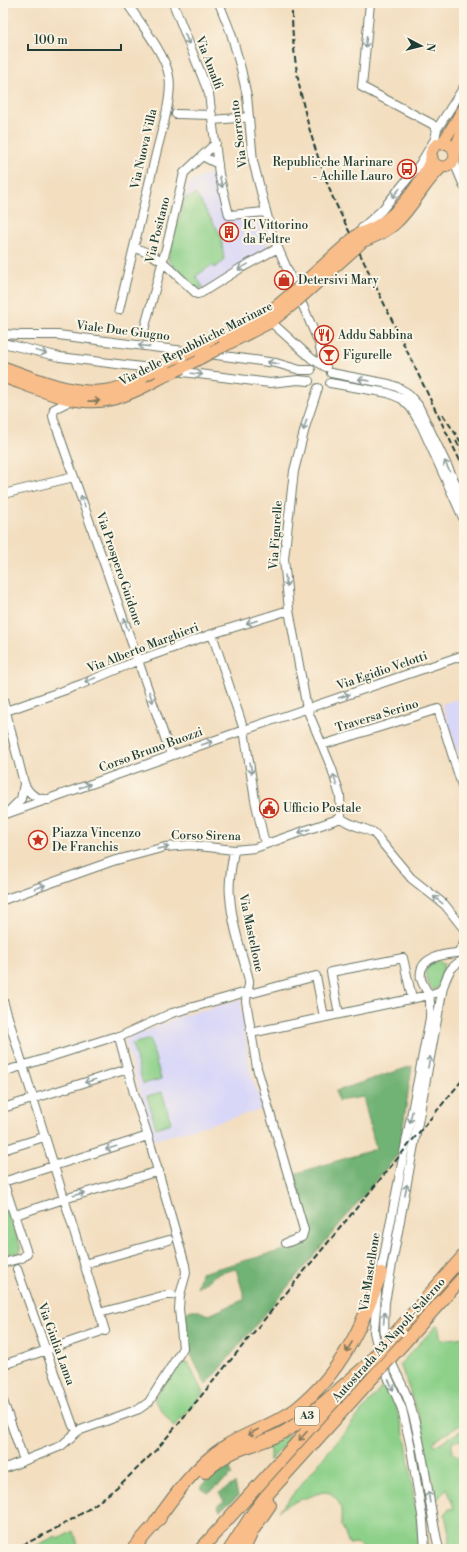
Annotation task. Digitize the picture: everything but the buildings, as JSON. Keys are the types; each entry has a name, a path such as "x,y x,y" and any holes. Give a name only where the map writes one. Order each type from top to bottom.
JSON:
{"highway":[{"name":"Autostrada A3 Napoli-Salerno","path":"200,1549 367,1365 464,1255"},
{"path":"230,1449 296,1408 325,1380 339,1362 360,1329 370,1306 381,1273"},
{"name":"Autostrada A3 Napoli-Salerno","path":"230,1549 253,1513 266,1496 464,1276"},
{"name":"A3","path":"133,1549 155,1523 207,1470 230,1449 261,1443 286,1431 305,1418 367,1365"},
{"path":"244,1549 252,1530 304,1462 325,1430"}],"main road":[{"name":"Via delle Repubbliche Marinare","path":"3,377 72,400 91,402 110,400 128,394 182,368 271,322 297,300 303,290 356,241 379,225 403,203 425,173 434,148 442,144 464,108"},
{"name":"Via delle Repubbliche Marinare","path":"356,241 386,231 396,223 411,206 428,182 444,167 452,163 464,126"},
{"path":"442,144 449,146 454,154"},
{"path":"432,157 435,164 444,167"},
{"name":"Via delle Repubbliche Marinare","path":"3,367 64,387 86,391 115,389 144,376 269,312 297,300"}],"street":[{"name":"Via Nuova Villa","path":"119,310 169,93 169,76 165,63 153,41 126,3"},
{"name":"Via Amalfi","path":"173,3 207,86 218,164 228,215 266,212"},
{"name":"Via Sorrento","path":"219,3 231,33 241,69 247,96 253,161 266,212 297,300"},
{"path":"370,3 362,87 432,124 437,129"},
{"path":"356,241 362,228 382,210 420,164 435,139 437,129 464,86"},
{"path":"176,114 212,118 249,117"},
{"name":"Via Positano","path":"143,334 163,262 184,173 216,143"},
{"path":"454,154 458,172 464,186"},
{"path":"202,156 218,164"},
{"path":"444,167 458,172"},
{"path":"134,247 163,262 197,294 278,248"},
{"path":"297,300 319,343 316,365 308,375 309,381 312,386 324,388 330,383 331,373"},
{"path":"271,322 316,365 331,373 389,384 397,387 413,398 428,423 464,501"},
{"name":"Viale Due Giugno","path":"3,334 58,335 276,363 300,370 316,365"},
{"path":"3,343 60,357 256,382 276,383 298,380 309,381"},
{"path":"3,383 20,383"},
{"path":"330,383 388,393 402,399 411,408 422,427 464,520"},
{"name":"Via Figurelle","path":"318,388 297,456 291,492 284,559 289,610 307,709 322,745 340,796 341,818"},
{"name":"Via Prospero Guidone","path":"72,400 54,409 53,416 171,755"},
{"path":"3,494 74,477"},
{"name":"Via Alberto Marghieri","path":"6,712 82,684 138,660 212,634 289,610"},
{"path":"212,634 244,730 255,800 265,844"},
{"name":"Via Egidio Velotti","path":"307,709 464,655"},
{"path":"3,700 27,790 32,795 48,800"},
{"name":"Corso Bruno Buozzi","path":"4,815 171,755 307,709"},
{"name":"Traversa Serino","path":"322,745 438,709 464,792"},
{"path":"4,815 21,799 24,783"},
{"path":"341,818 346,822 374,833 411,878 445,905 464,929"},
{"name":"Corso Sirena","path":"3,900 113,861 165,847 190,846 234,850 255,848 341,818"},
{"name":"Via Mastellone","path":"234,850 230,896 238,941 250,985 247,992 246,1001 257,1068 304,1230 302,1237 286,1243"},
{"path":"428,995 422,982 421,975 422,968 426,961 439,956 460,952 464,942"},
{"path":"251,1033 428,995 440,991 443,987 448,972 448,964 443,957 439,956"},
{"path":"339,1014 331,972 403,958 412,998"},
{"path":"448,972 459,962 464,960"},
{"path":"3,1072 113,1037 119,1037 172,1013 247,992 253,993 316,976 324,1017"},
{"path":"412,998 422,982"},
{"name":"Via Mastellone","path":"439,1549 432,1520 419,1441 411,1406 389,1355 384,1325 385,1302 443,987"},
{"name":"Via Mastellone","path":"425,1549 423,1521 410,1443 402,1410 381,1361 374,1332 376,1304 381,1273 428,1031 430,1010 428,995"},
{"path":"412,998 420,1001 430,1010"},
{"path":"3,1001 99,1313 102,1331 3,1365"},
{"path":"3,1468 61,1446 78,1431 140,1409 149,1402 183,1348 179,1309 180,1295 186,1273 185,1265 119,1037"},
{"path":"3,1108 128,1070"},
{"path":"3,1263 22,1258 27,1253 3,1182 148,1136"},
{"path":"3,1150 44,1137"},
{"path":"15,1215 159,1171"},
{"path":"84,1264 169,1240"},
{"name":"Via Giulia Lama","path":"17,1269 73,1426"},
{"path":"99,1313 166,1295 172,1295"},
{"path":"3,1401 22,1454"},
{"path":"423,1521 428,1518 432,1520"}],"shaded area":[{"path":"215,171 227,220 255,216 263,221 269,241 264,251 199,292 167,261 188,183"},
{"path":"464,697 464,772 442,704"},
{"path":"240,1000 250,1070 263,1109 154,1140 125,1040 181,1016"}],"green space":[{"path":"196,194 220,235 223,235 223,237 221,237 224,259 223,262 214,268 212,265 196,276 203,287 197,290 168,260 185,195 188,198"},
{"path":"439,960 445,963 439,986 433,990 428,983 425,972 429,963"},
{"path":"150,1039 161,1079 143,1084 132,1044"},
{"path":"412,1066 399,1153 206,1385 190,1349 185,1324 186,1313 194,1310 209,1315 245,1299 236,1269 217,1274 197,1288 201,1273 305,1244 310,1233 294,1174 376,1149 363,1097 338,1101 336,1091"},
{"path":"162,1092 171,1123 156,1128 147,1096"},
{"path":"3,1198 21,1249 20,1253 3,1254"},
{"path":"438,1324 441,1340 464,1337 464,1423 433,1443 435,1445 438,1444 464,1429 464,1440 452,1441 452,1452 460,1457 464,1456 464,1549 448,1549 449,1534 445,1515 448,1509 454,1508 447,1488 436,1501 421,1422 400,1364"},
{"path":"181,1362 188,1363 202,1391 202,1394 174,1427 154,1400 172,1369"},
{"path":"386,1382 392,1394 406,1441 421,1549 363,1549 357,1543 349,1544 341,1525 341,1511 338,1501 331,1493 323,1492 288,1504 279,1511"},
{"path":"290,1435 290,1438 270,1461 270,1450 267,1445"},
{"path":"228,1462 232,1475 208,1493 200,1487 222,1465"},
{"path":"235,1483 238,1496 220,1510 217,1506 224,1501 219,1493"},
{"path":"73,1531 79,1549 29,1549 56,1536 58,1539"}],"railway":[{"path":"292,3 292,28 298,78 309,127 324,174 333,198 464,469"},
{"path":"443,415 463,445"},
{"path":"456,441 464,454"},
{"path":"14,1549 85,1512 120,1485 158,1448 464,1078"}],"place":[{"name":"Republicche Marinare - Achille Lauro","path":"407,169"},
{"name":"IC Vittorino da Feltre","path":"229,232"},
{"name":"Detersivi Mary","path":"284,280"},
{"name":"Addu Sabbina","path":"324,335"},
{"name":"Figurelle","path":"329,355"},
{"name":"Ufficio Postale","path":"269,808"},
{"name":"Piazza Vincenzo De Franchis","path":"38,840"}]}
